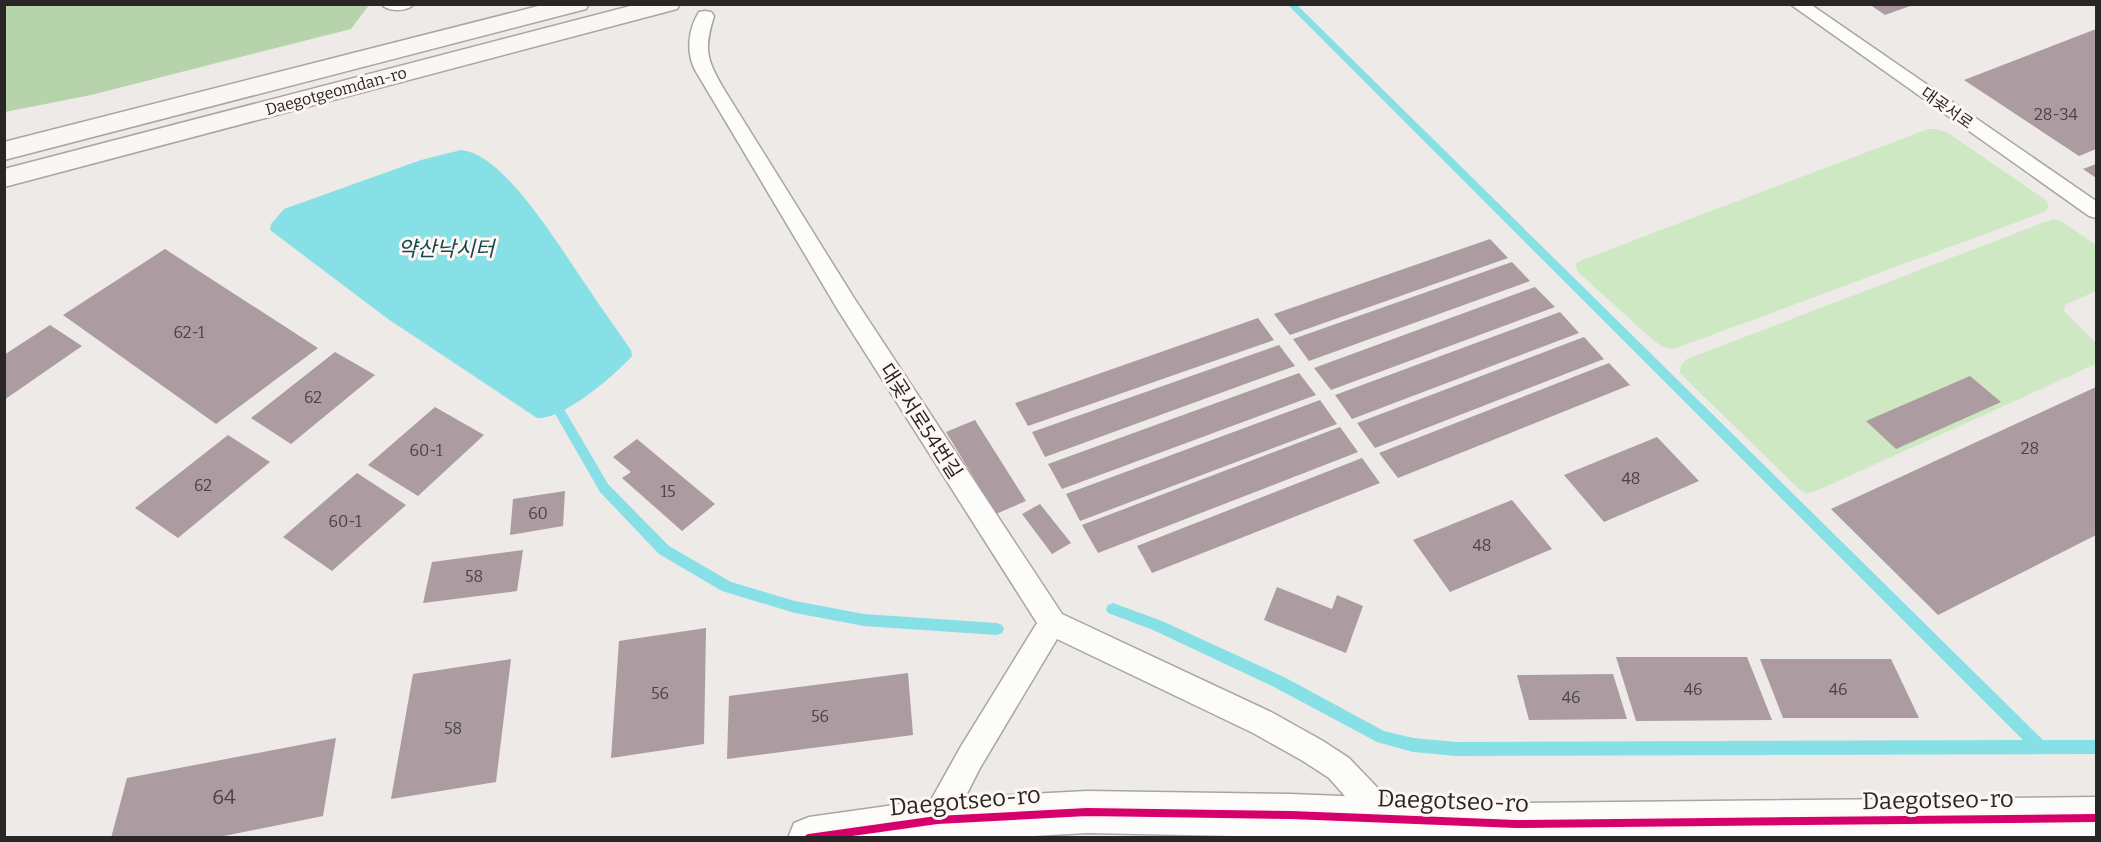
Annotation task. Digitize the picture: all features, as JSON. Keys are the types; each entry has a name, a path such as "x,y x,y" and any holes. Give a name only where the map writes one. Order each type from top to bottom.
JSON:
{"main road":[{"name":"Daegotgeomdan-ro","path":"4,151 577,4"},
{"name":"Daegotgeomdan-ro","path":"4,178 668,4"}],"street":[{"name":"Daegotseo-ro","path":"809,837 937,820 1087,812 1291,814 1516,825 2097,818"}],"lane":[{"path":"389,4 406,4"},
{"name":"대곶서로","path":"1798,4 2097,211"},
{"name":"대곶서로54번길","path":"705,16 696,48 703,68 716,92 846,304 1052,623"},
{"path":"937,820 975,749 1052,623 1263,723 1313,751 1339,768 1385,818"}],"green space":[{"path":"5,4 369,5 351,29 91,95 5,112"},
{"path":"1928,129 1948,133 2046,200 2049,207 2044,212 1674,349 1663,347 1653,340 1577,271 1576,264 1582,260"},
{"path":"2053,219 2061,221 2096,245 2096,291 2065,305 2064,311 2096,343 2096,364 1814,492 1806,493 1798,488 1680,373 1681,365 1687,359"}],"water":[{"name":"약산낙시터","path":"461,150 478,155 495,167 530,204 631,350 632,356 601,385 574,405 548,417 537,418 388,319 270,230 271,224 284,209 421,160"}],"building":[{"path":"1869,4 1913,4 1913,5 1885,15"},
{"path":"2096,29 2096,149 2079,156 1964,80"},
{"path":"2096,164 2096,178 2083,169"},
{"path":"1490,239 1508,258 1290,335 1274,314"},
{"path":"165,249 318,348 216,424 63,315"},
{"path":"1512,262 1530,281 1309,361 1293,339"},
{"path":"1535,287 1555,307 1331,390 1314,368"},
{"path":"1560,312 1579,333 1352,419 1335,395"},
{"path":"1258,318 1274,340 1028,426 1015,403"},
{"path":"50,325 82,346 4,400 4,355"},
{"path":"1584,337 1604,359 1375,448 1357,423"},
{"path":"1279,345 1295,366 1045,457 1032,432"},
{"path":"335,352 375,375 291,444 251,418"},
{"path":"1609,363 1630,385 1398,478 1379,453"},
{"path":"1299,373 1316,395 1062,489 1048,464"},
{"path":"1970,376 2001,402 1896,449 1866,421"},
{"path":"2096,387 2096,535 1938,615 1831,509"},
{"path":"1320,400 1337,424 1080,521 1066,494"},
{"path":"435,407 484,435 418,496 368,465"},
{"path":"975,420 1026,501 996,514 946,432"},
{"path":"1340,427 1358,452 1098,553 1082,525"},
{"path":"228,435 270,462 178,538 135,508"},
{"path":"1657,437 1699,481 1604,522 1564,475"},
{"path":"637,439 715,504 682,531 622,478 631,472 613,457"},
{"path":"1362,458 1380,483 1152,573 1137,546"},
{"path":"357,473 406,505 332,571 283,537"},
{"path":"565,491 563,526 510,535 513,499"},
{"path":"1512,500 1552,549 1450,592 1413,540"},
{"path":"1040,504 1071,543 1052,554 1022,514"},
{"path":"523,550 517,591 423,603 432,562"},
{"path":"1277,587 1332,609 1337,595 1363,606 1346,653 1264,620"},
{"path":"706,628 704,744 611,758 619,641"},
{"path":"1616,657 1747,657 1772,720 1636,721"},
{"path":"511,659 496,782 391,799 413,674"},
{"path":"1760,659 1891,659 1919,718 1783,718"},
{"path":"908,673 913,735 727,759 729,696"},
{"path":"1613,674 1627,719 1529,720 1517,675"},
{"path":"336,738 323,816 214,838 111,838 127,778"}],"waterway":[{"path":"1291,4 2040,747"},
{"path":"560,412 604,488 664,550 727,587 795,607 864,620 997,629"},
{"path":"1113,609 1157,625 1279,682 1382,737 1413,745 1456,749 2040,747"},
{"path":"2040,747 2096,747"}],"cycle path":[{"path":"809,838 937,820 1087,812 1291,815 1516,824 2096,818"}]}
